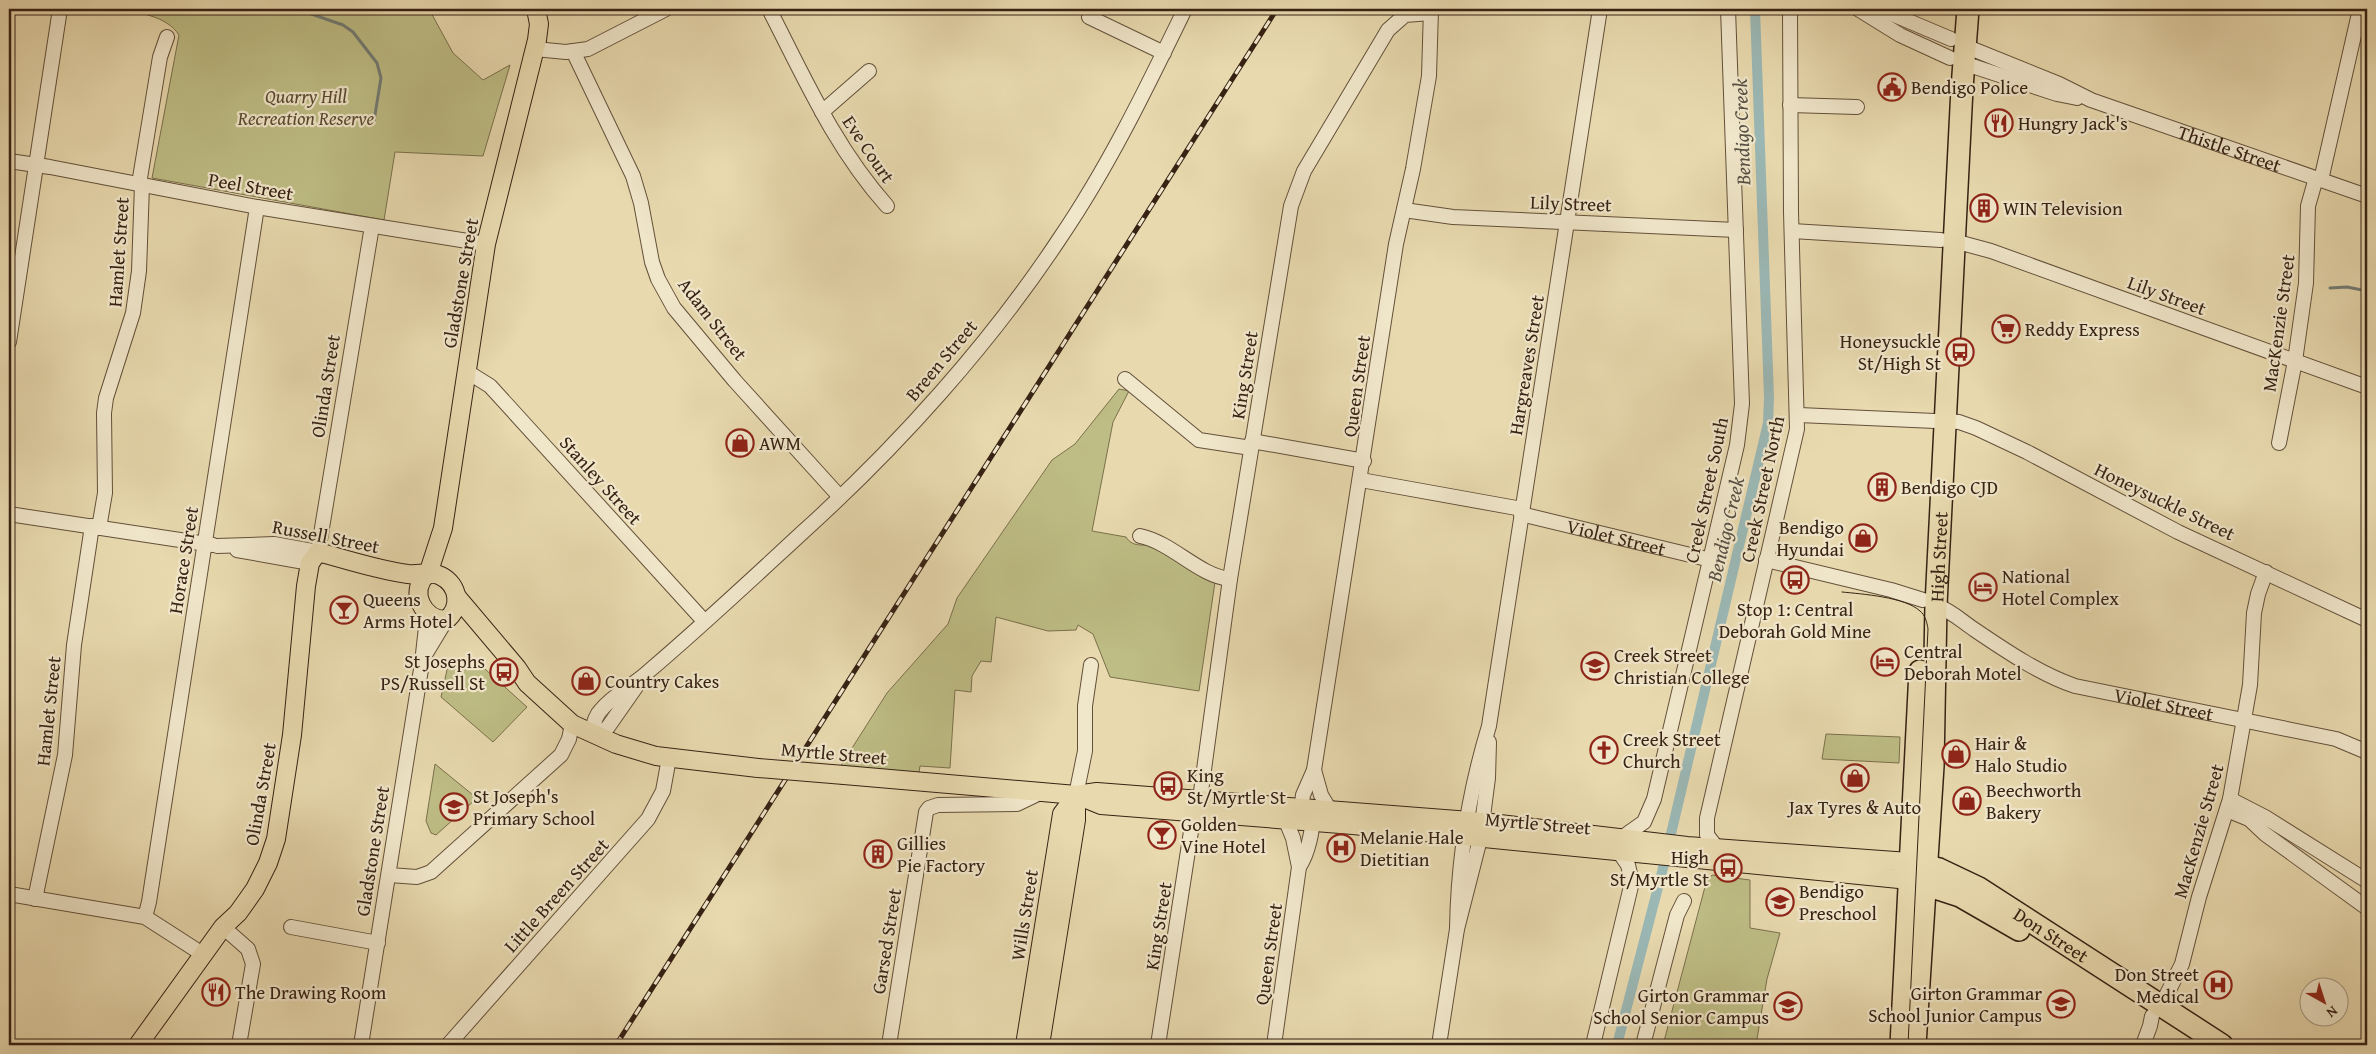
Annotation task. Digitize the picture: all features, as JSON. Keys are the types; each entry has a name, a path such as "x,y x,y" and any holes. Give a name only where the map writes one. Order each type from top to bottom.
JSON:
{"highway":[{"name":"High Street","path":"1915,1045 1918,873 1929,612 1957,51 1954,9"},
{"name":"High Street","path":"1957,51 1968,9"},
{"name":"High Street","path":"1900,1045 1918,873"},
{"name":"Don Street","path":"1918,873 1951,892 1981,906 2127,992 2198,1045"},
{"name":"Don Street","path":"2157,1014 2222,1045"}],"main road":[{"path":"536,9 539,24 536,49"},
{"name":"Gladstone Street","path":"427,574 434,560 443,528 486,244 536,49"},
{"name":"Gladstone Street","path":"443,528 453,590"},
{"name":"Russell Street","path":"316,560 427,574"},
{"name":"Russell Street","path":"316,560 381,576 404,585 421,602"},
{"name":"Olinda Street","path":"204,955 223,927 231,908 256,869 268,837 316,560"},
{"path":"427,574 442,576 453,590 457,606 447,619 434,618 421,602 420,582 427,574"},
{"name":"Myrtle Street","path":"453,590 517,668 527,684 572,724 632,750 669,758 758,768 1076,795 1096,792 1197,806 1474,830 1918,873"},
{"name":"Myrtle Street","path":"447,619 465,625 517,668 532,676 579,716 595,733"},
{"name":"Wills Street","path":"1025,1045 1062,814 1076,795"},
{"name":"Wills Street","path":"1040,1045 1076,820 1076,795"},
{"name":"Myrtle Street","path":"1685,851 1717,848 1918,873"},
{"path":"138,1045 204,955"},
{"path":"149,1045 175,1007 204,955"}],"street":[{"path":"9,342 60,9"},
{"path":"536,49 573,52 596,46 666,9"},
{"name":"Eve Court","path":"770,9 822,112 858,172 887,206"},
{"name":"Breen Street","path":"595,733 608,727 647,673 840,497 931,403 1007,311 1076,214 1134,113 1185,9"},
{"name":"Hargreaves Street","path":"1439,1045 1474,830 1476,770 1489,726 1600,9"},
{"name":"Creek Street South","path":"1619,845 1642,825 1648,816 1654,799 1711,560 1742,416 1728,9"},
{"name":"Creek Street North","path":"1717,848 1707,834 1707,818 1798,428 1792,231 1790,9"},
{"name":"Thistle Street","path":"1858,9 1917,44 1957,51 2059,84 2091,100 2367,196"},
{"name":"Thistle Street","path":"1880,9 1957,51"},
{"name":"MacKenzie Street","path":"2279,443 2295,361 2307,269 2308,211 2319,179 2360,9"},
{"name":"Queen Street","path":"1299,867 1304,859 1307,815 1304,795 1314,770 1364,461 1396,244 1429,76 1431,11"},
{"name":"King Street","path":"1158,1045 1197,806 1230,579 1286,223 1297,187 1312,157 1388,30 1405,16 1431,11"},
{"path":"1089,17 1164,53"},
{"name":"Hamlet Street","path":"35,898 65,755 74,645 95,527 105,492 104,413 109,390 133,313 139,271 140,185 160,58 167,37"},
{"name":"Adam Street","path":"573,52 633,176 641,203 652,262 666,294 689,328 840,497"},
{"path":"822,112 869,71"},
{"path":"1790,105 1857,107"},
{"name":"Peel Street","path":"9,161 257,207 486,244"},
{"name":"Horace Street","path":"145,917 211,545 257,207"},
{"name":"Lily Street","path":"1404,210 1453,217 1736,230"},
{"name":"Olinda Street","path":"316,560 372,226"},
{"name":"Lily Street","path":"1792,231 1948,241 1991,251 2367,387"},
{"name":"Stanley Street","path":"466,371 490,386 704,621"},
{"path":"1125,379 1200,440 1252,444 1364,461"},
{"name":"Honeysuckle Street","path":"1799,415 1940,421 1967,425 2019,448 2178,532 2367,620"},
{"name":"Violet Street","path":"1361,480 1522,511 1711,560"},
{"name":"Russell Street","path":"9,514 316,560"},
{"path":"1140,536 1165,544 1214,574 1230,579"},
{"name":"Violet Street","path":"1766,560 1891,590 1929,612 1958,616 1973,629 2040,670 2075,686 2244,722 2336,739 2367,752"},
{"name":"MacKenzie Street","path":"2143,1045 2150,1026 2182,964 2199,897 2228,805 2244,722 2252,665 2254,613 2266,572"},
{"name":"Gladstone Street","path":"361,1045 422,663 426,627 421,602"},
{"name":"Gladstone Street","path":"422,663 430,643 447,619"},
{"name":"Wills Street","path":"1076,795 1085,751 1085,706 1091,665"},
{"path":"389,874 417,877 431,872 561,755 569,739 572,724"},
{"name":"Little Breen Street","path":"448,1045 648,819 663,791 669,758"},
{"name":"Queen Street","path":"1274,1045 1299,867 1292,836 1321,795 1314,770"},
{"name":"Garsed Street","path":"889,1045 925,814 929,808 938,805 1020,804 1042,792"},
{"path":"2228,805 2265,817 2367,881"},
{"path":"2228,805 2367,908"},
{"path":"1593,1045 1632,882 1628,865 1619,845"},
{"path":"9,894 145,917 204,955"},
{"path":"1643,1045 1677,915 1684,901"},
{"path":"223,927 248,949 253,964 239,1045"},
{"path":"290,927 378,943"}],"green space":[{"name":"Quarry Hill Recreation Reserve","path":"117,9 429,9 453,53 483,80 510,65 483,156 395,152 384,220 152,178 179,35 167,23 159,19"},
{"path":"1119,389 1129,391 1113,422 1092,531 1126,537 1137,545 1158,547 1215,582 1199,691 1110,677 1093,634 1078,625 1076,630 1048,631 996,617 991,662 981,661 972,676 971,692 955,690 950,768 920,766 919,773 840,767 887,693 948,624 957,598 1052,460 1075,444"},
{"path":"475,660 527,707 493,742 441,697 449,661 466,670"},
{"path":"1826,734 1900,737 1899,763 1822,759"},
{"path":"435,764 473,795 475,800 436,835 431,833 426,821"},
{"path":"1712,875 1750,880 1750,928 1780,933 1767,979 1756,1045 1663,1045 1706,883"}],"waterway":[{"path":"297,9 343,25 353,32 377,63 381,78 374,121"},
{"name":"Bendigo Creek","path":"1617,1045 1662,872 1768,423 1769,398 1755,9"},
{"path":"2330,288 2347,287 2367,291"}],"tram line":[{"path":"1842,592 1883,597 1904,602 1922,613 1928,629 1908,1045"}],"railway":[{"path":"616,1045 1277,9"}],"place":[{"name":"Bendigo Police","path":"1892,87"},
{"name":"Hungry Jack's","path":"1999,123"},
{"name":"WIN Television","path":"1984,208"},
{"name":"Reddy Express","path":"2006,329"},
{"name":"Honeysuckle St/High St","path":"1960,352"},
{"name":"AWM","path":"740,443"},
{"name":"Bendigo CJD","path":"1882,487"},
{"name":"Bendigo Hyundai","path":"1863,538"},
{"name":"Stop 1: Central Deborah Gold Mine","path":"1795,580"},
{"name":"National Hotel Complex","path":"1983,587"},
{"name":"Queens Arms Hotel","path":"344,610"},
{"name":"Central Deborah Motel","path":"1885,662"},
{"name":"Creek Street Christian College","path":"1595,666"},
{"name":"St Josephs PS/Russell St","path":"504,672"},
{"name":"Country Cakes","path":"586,681"},
{"name":"Creek Street Church","path":"1604,750"},
{"name":"Hair & Halo Studio","path":"1956,754"},
{"name":"Jax Tyres & Auto","path":"1855,778"},
{"name":"King St/Myrtle St","path":"1168,786"},
{"name":"Beechworth Bakery","path":"1967,801"},
{"name":"St Joseph's Primary School","path":"454,807"},
{"name":"Golden Vine Hotel","path":"1162,835"},
{"name":"Melanie Hale Dietitian","path":"1341,848"},
{"name":"Gillies Pie Factory","path":"878,854"},
{"name":"High St/Myrtle St","path":"1728,868"},
{"name":"Bendigo Preschool","path":"1780,902"},
{"name":"Don Street Medical","path":"2218,985"},
{"name":"The Drawing Room","path":"216,992"},
{"name":"Girton Grammar School Junior Campus","path":"2061,1004"},
{"name":"Girton Grammar School Senior Campus","path":"1788,1006"}]}
